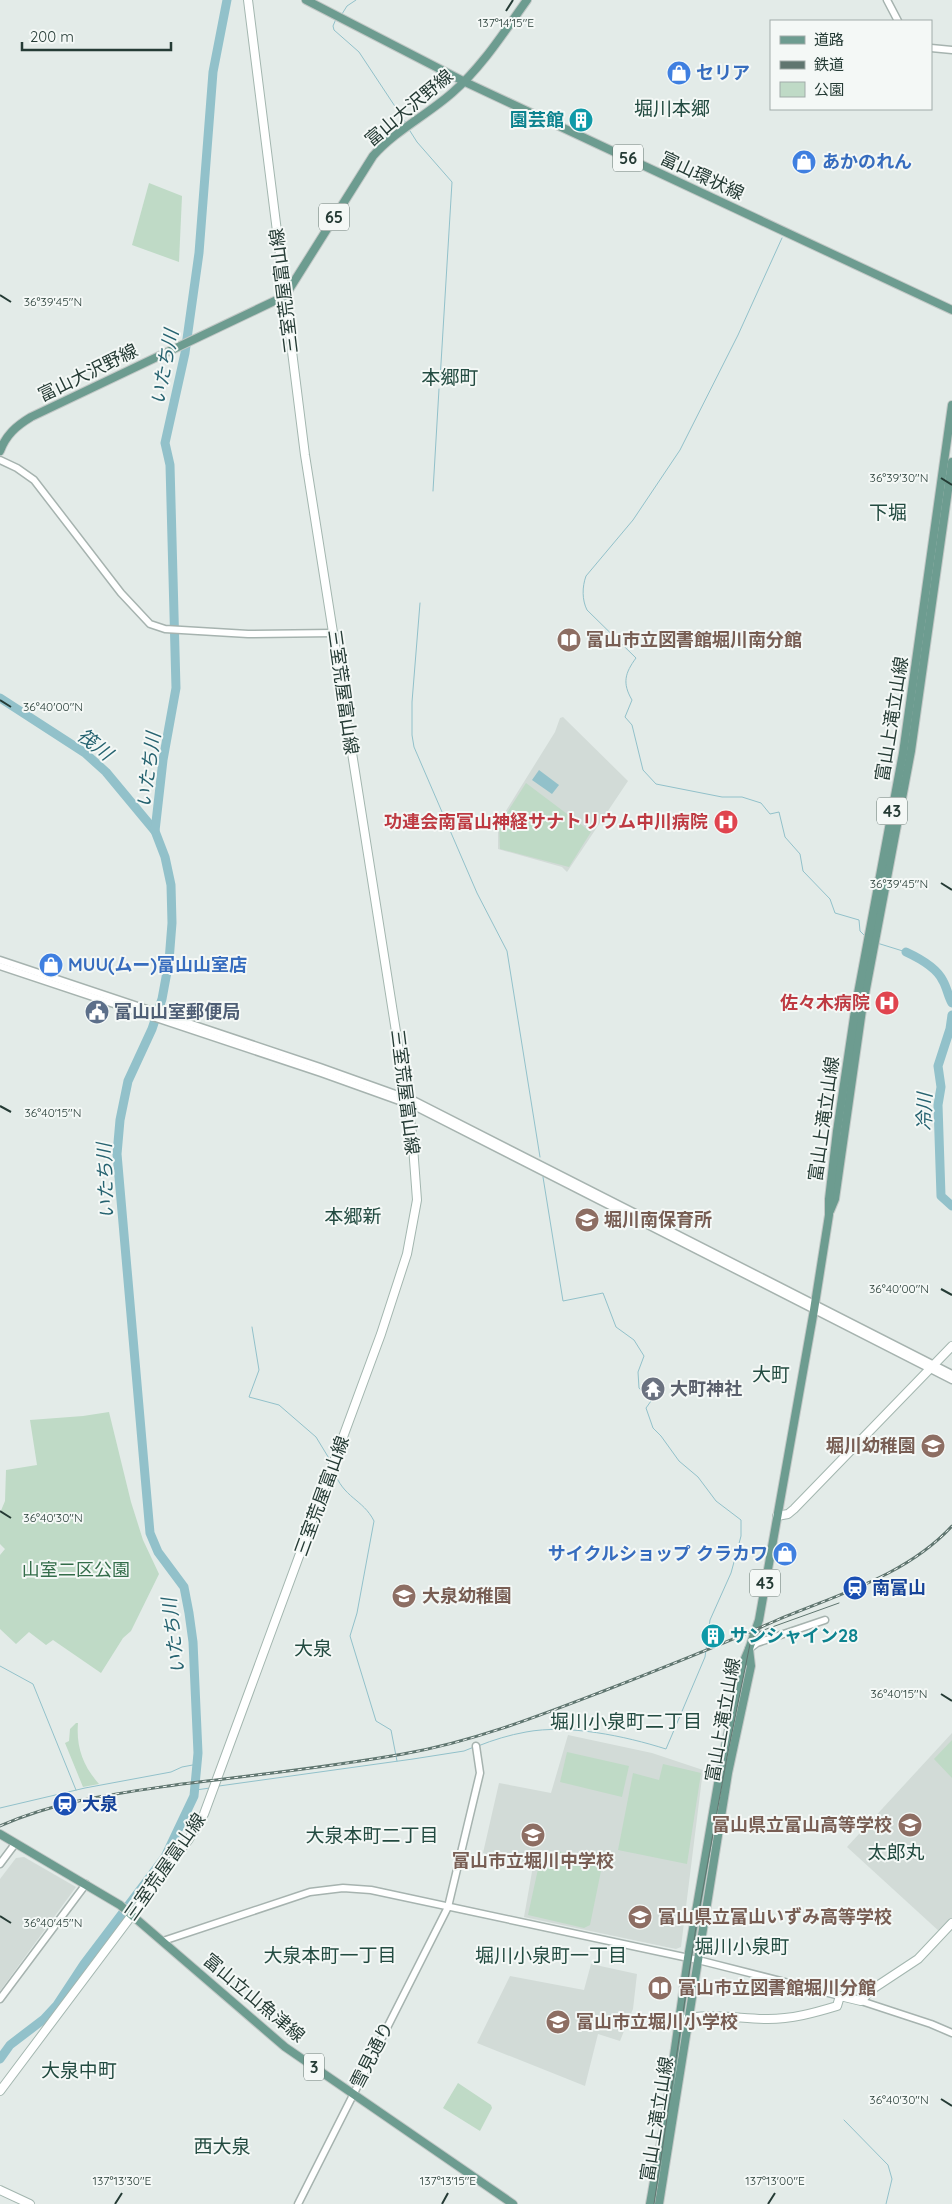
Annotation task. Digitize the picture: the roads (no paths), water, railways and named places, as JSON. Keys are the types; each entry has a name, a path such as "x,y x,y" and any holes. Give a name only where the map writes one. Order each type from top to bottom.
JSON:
{"main road":[{"name":"三室荒屋富山線","path":"0,2091 131,1913 166,1871 204,1814 381,1334 404,1263 417,1200 412,1133 398,1030 370,875 305,455 248,0"},
{"name":"富山環状線","path":"306,0 465,82 952,310"},
{"name":"富山大沢野線","path":"0,451 8,435 18,425 31,417 285,296 373,156 390,140 424,116 465,82 527,0"},
{"name":"富山上滝立山線","path":"829,1215 828,1199 853,1024 903,754 952,405"},
{"name":"富山上滝立山線","path":"777,1516 815,1307 829,1215 835,1199 862,1010 911,751 952,462"},
{"path":"777,1516 788,1514 794,1510 952,1346"},
{"name":"43","path":"749,1649 759,1620 777,1516"},
{"name":"富山上滝立山線","path":"650,2204 721,1762 742,1668 749,1649"},
{"name":"富山上滝立山線","path":"659,2204 728,1773 751,1666 749,1649"},
{"name":"富山立山魚津線","path":"0,1834 120,1905 285,2047 513,2204"},
{"path":"680,2020 689,2017 769,2019 794,2017 837,2006 840,1996 861,2001 870,1990 918,1960 952,1923"},
{"path":"0,2190 30,2204"}],"street":[{"path":"888,0 898,20"},
{"path":"932,48 952,50"},
{"path":"0,460 17,468 34,480 142,618 150,624 165,629 248,634 334,633"},
{"path":"0,960 166,1020 407,1101 931,1366 952,1374"},
{"path":"0,966 146,1013"},
{"path":"931,1366 952,1380"},
{"path":"749,1649 757,1643 825,1620"},
{"name":"雪見通り","path":"298,2204 448,1907 480,1773 476,1746"},
{"path":"0,1864 15,1844"},
{"path":"0,1999 86,1884"},
{"path":"163,1941 310,1892 343,1888 371,1890 698,1960 840,1996"},
{"path":"861,2001 931,2024 952,2033"}],"water":[{"path":"539,770 559,785 552,794 532,780"}],"waterway":[{"name":"いたち川","path":"0,2059 10,2045 44,2019 57,2005 84,1964 165,1857 194,1796 198,1753 193,1642 184,1587 158,1552 150,1533 117,1154 120,1120 128,1081 152,1029 162,999 169,961 172,923 171,885 165,857 155,831 163,760 176,688 170,465 165,443 185,353 199,253 213,72 227,0"},
{"path":"342,14 347,6 356,0"},
{"path":"336,19 333,26 334,30 359,52 406,123"},
{"path":"410,131 417,142 452,182 440,380"},
{"path":"782,238 738,335 680,450 633,520 586,576 583,598 587,610 636,658 629,668 626,678 627,688 632,700 625,717 632,725 643,770 656,784 722,797 742,797 761,803 770,814 779,812 785,837 800,854 803,871 830,899 835,913 859,920 860,931 865,936"},
{"path":"433,491 439,389"},
{"path":"420,603 412,702 414,747 477,893 507,951 540,1157"},
{"name":"筏川","path":"0,698 85,753 106,772 155,831"},
{"path":"877,943 906,952"},
{"name":"冷川","path":"906,952 922,960 937,972 952,1003"},
{"name":"冷川","path":"952,1015 950,1029 938,1066 941,1087 938,1105 941,1196 952,1206"},
{"path":"478,1746 520,1733 560,1729 615,1736 666,1749 705,1657 710,1620 731,1573 741,1536 741,1520 716,1501 698,1477 679,1461 653,1428 646,1408 651,1401 639,1388 638,1372 644,1356 634,1340 616,1327 603,1293 563,1301 543,1177"},
{"path":"252,1327 259,1370 249,1397 279,1405 316,1437 330,1460"},
{"path":"334,1471 342,1487 364,1508 374,1521 357,1613 350,1636 376,1721 391,1730 397,1761"},
{"path":"0,1666 33,1684 76,1790"},
{"path":"219,1786 413,1759 464,1751 474,1747"},
{"path":"0,1808 85,1788 171,1772 182,1767 198,1764"},
{"path":"196,1790 210,1788"},
{"path":"844,2120 888,2165 892,2179 886,2204"}],"tram line":[{"path":"654,2204 696,1927 750,1644 754,1636 761,1631 839,1603"}],"railway":[{"path":"0,1826 44,1810 90,1799 182,1784 376,1759 429,1749 479,1736 623,1683 846,1593 914,1558 952,1526"}],"place":[{"name":"セリア","path":"679,73"},
{"name":"園芸館","path":"581,120"},
{"name":"あかのれん","path":"804,162"},
{"name":"富山市立図書館堀川南分館","path":"569,640"},
{"name":"功連会南富山神経サナトリウム中川病院","path":"726,822"},
{"name":"MUU(ムー)富山山室店","path":"51,965"},
{"name":"佐々木病院","path":"887,1003"},
{"name":"富山山室郵便局","path":"97,1012"},
{"name":"堀川南保育所","path":"587,1220"},
{"name":"大町神社","path":"653,1389"},
{"name":"堀川幼稚園","path":"933,1446"},
{"name":"サイクルショップ クラカワ","path":"785,1554"},
{"name":"南富山","path":"855,1588"},
{"name":"大泉幼稚園","path":"404,1596"},
{"name":"サンシャイン28","path":"713,1636"},
{"name":"大泉","path":"65,1804"},
{"name":"富山県立富山高等学校","path":"910,1825"},
{"name":"富山市立堀川中学校","path":"533,1835"},
{"name":"富山県立富山いずみ高等学校","path":"640,1917"},
{"name":"富山市立図書館堀川分館","path":"660,1988"},
{"name":"富山市立堀川小学校","path":"558,2022"}],"district":[{"name":"堀川本郷","path":"672,108"},
{"name":"本郷町","path":"450,377"},
{"name":"下堀","path":"888,512"},
{"name":"本郷新","path":"353,1216"},
{"name":"大町","path":"771,1374"},
{"name":"大泉","path":"313,1648"},
{"name":"堀川小泉町二丁目","path":"626,1721"},
{"name":"大泉本町二丁目","path":"372,1835"},
{"name":"太郎丸","path":"896,1852"},
{"name":"堀川小泉町","path":"742,1946"},
{"name":"大泉本町一丁目","path":"330,1955"},
{"name":"堀川小泉町一丁目","path":"551,1955"},
{"name":"大泉中町","path":"79,2070"},
{"name":"西大泉","path":"222,2146"}],"park label":[{"name":"山室二区公園","path":"76,1570"}]}
